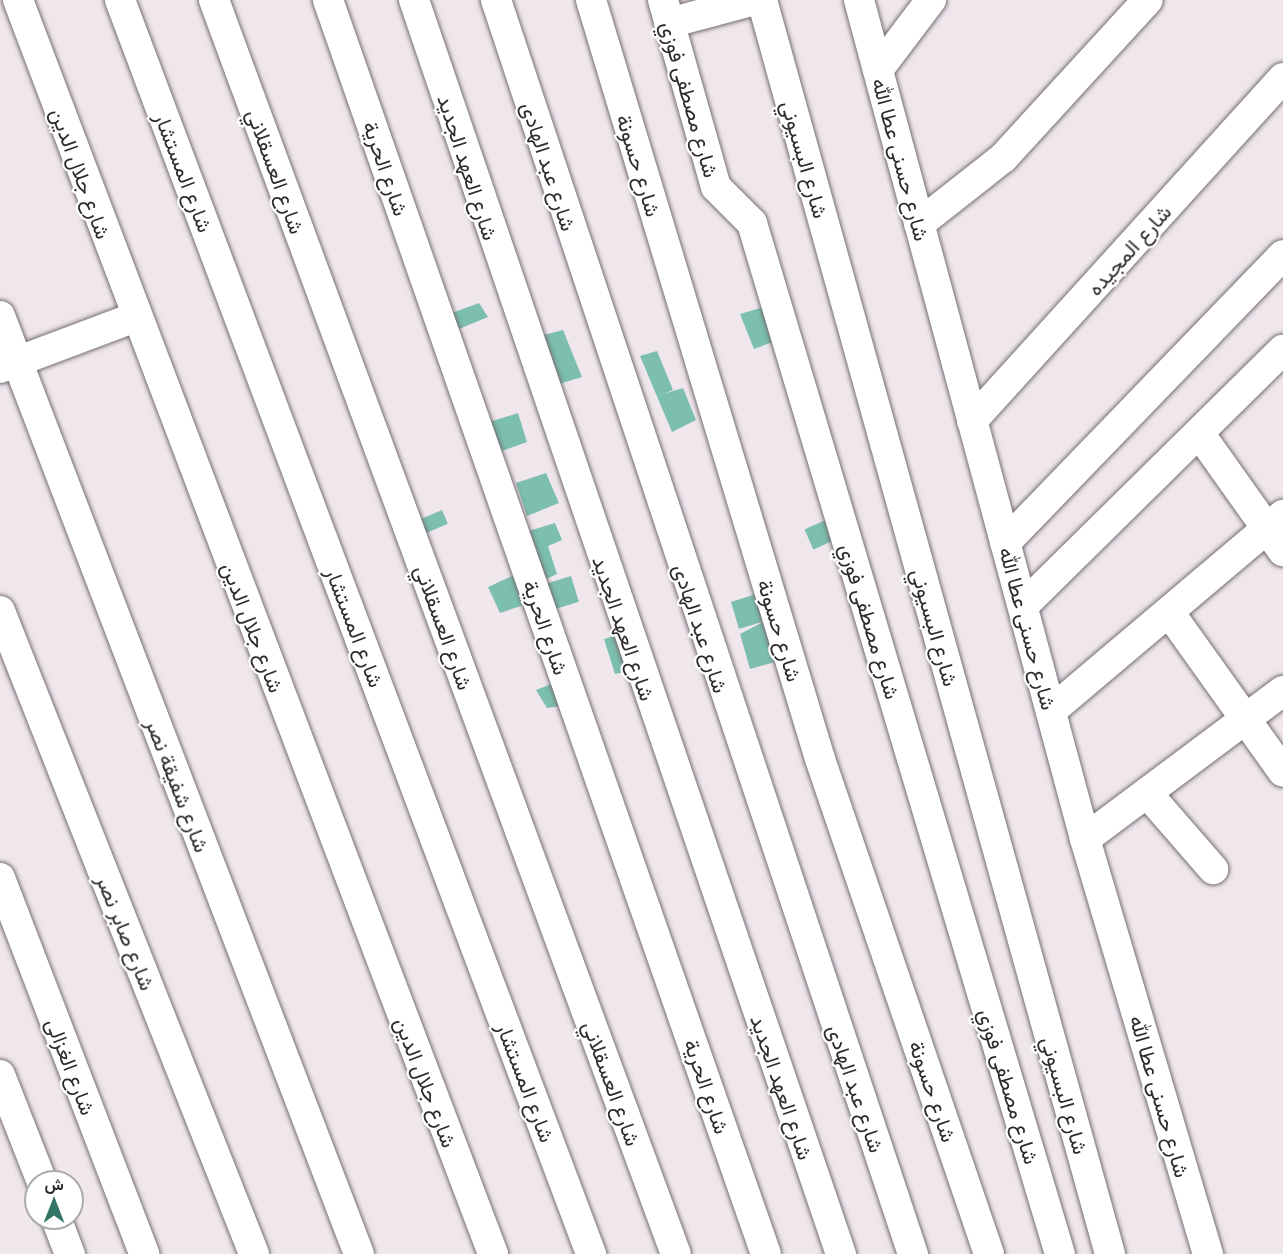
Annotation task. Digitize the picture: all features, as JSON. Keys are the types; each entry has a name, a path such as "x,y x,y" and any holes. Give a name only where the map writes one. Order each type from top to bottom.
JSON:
{"street":[{"name":"شارع جلال الدين","path":"18,0 136,317 493,1254"},
{"name":"شارع المستشار","path":"120,0 591,1254"},
{"name":"شارع العسقلاني","path":"214,0 676,1254"},
{"name":"شارع الحرية","path":"328,0 766,1254"},
{"name":"شارع العهد الجديد","path":"414,0 841,1254"},
{"name":"شارع عبد الهادى","path":"496,0 913,1254"},
{"name":"شارع حسونة","path":"591,0 820,759 989,1254"},
{"name":"شارع البسيوني","path":"762,0 1110,1254"},
{"name":"شارع حسنى عطا الله","path":"859,0 1085,839 1208,1254"},
{"path":"878,70 931,0"},
{"path":"919,224 1003,158 1148,0"},
{"path":"666,12 736,2"},
{"name":"شارع مصطفى فوزي","path":"666,12 716,186 752,223 1060,1254"},
{"name":"شارع المجيده","path":"972,421 1283,78"},
{"path":"1005,543 1283,255"},
{"name":"شارع شفيقة نصر","path":"0,316 8,365 359,1254"},
{"path":"8,365 136,317"},
{"path":"1023,606 1283,350"},
{"path":"1051,711 1169,612 1278,532 1198,433"},
{"name":"شارع صابر نصر","path":"0,611 254,1254"},
{"path":"1169,612 1283,772"},
{"path":"1085,839 1283,691"},
{"path":"1147,793 1213,869"},
{"name":"شارع الغزالى","path":"0,878 144,1254"},
{"path":"0,1075 37,1170"},
{"path":"61,1230 70,1254"}],"building":[{"path":"479,303 488,317 454,331 449,314"},
{"path":"771,305 781,339 754,349 740,314"},
{"path":"563,330 582,377 559,384 544,335"},
{"path":"657,351 673,390 663,394 683,388 696,420 672,432 640,356"},
{"path":"518,413 527,442 499,452 486,423"},
{"path":"546,473 559,503 527,516 516,483"},
{"path":"442,510 448,524 417,537 412,523"},
{"path":"830,518 839,538 813,549 804,529"},
{"path":"555,523 562,540 548,546 557,574 544,580 522,533"},
{"path":"521,572 533,602 500,613 488,587"},
{"path":"571,576 579,602 546,612 538,586"},
{"path":"756,594 765,621 739,629 731,602"},
{"path":"765,621 775,662 750,669 740,634"},
{"path":"620,634 634,670 615,674 604,639"},
{"path":"559,681 568,705 547,708 536,690"}]}
